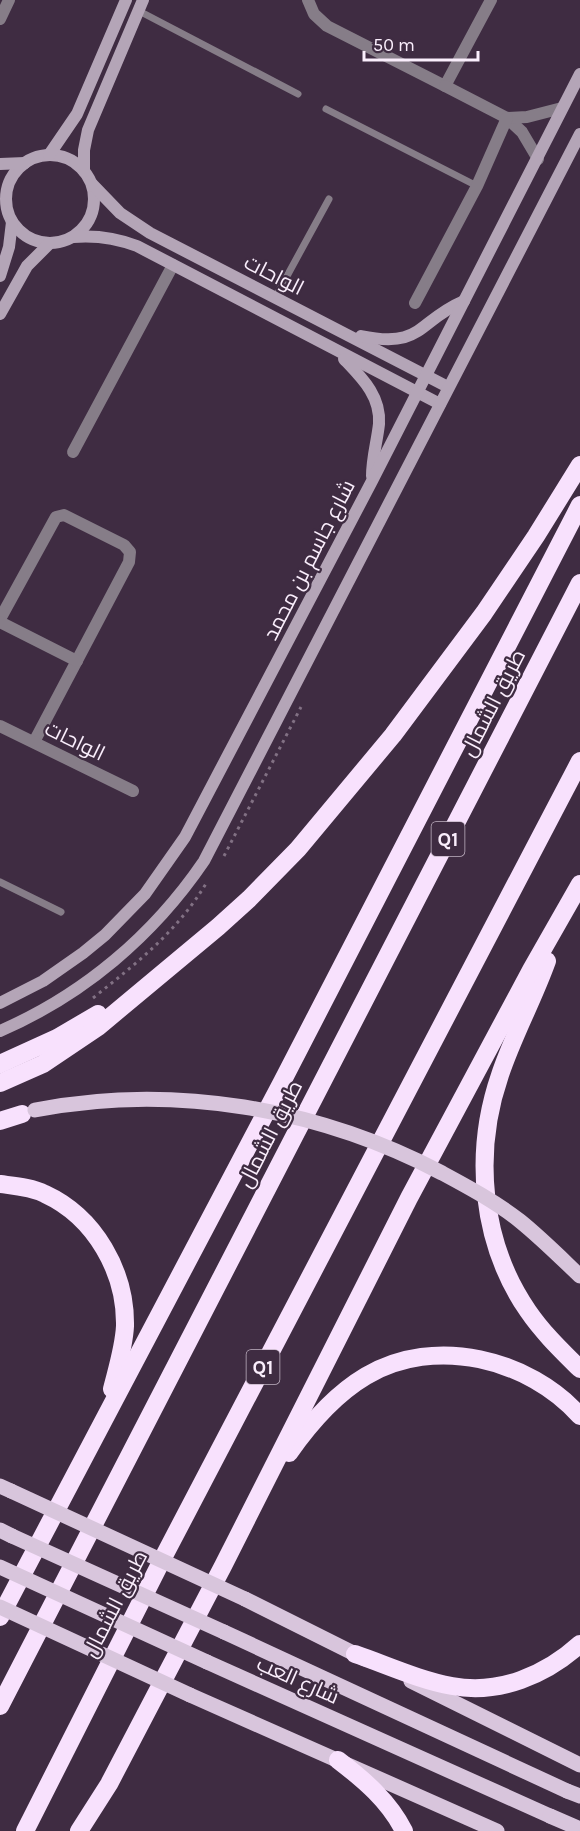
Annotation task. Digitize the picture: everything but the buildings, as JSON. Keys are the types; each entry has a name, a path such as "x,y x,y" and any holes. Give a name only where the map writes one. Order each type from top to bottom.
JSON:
{"highway":[{"path":"0,1083 43,1064 98,1027 249,899 298,849 354,784 440,673 509,578 580,465"},
{"path":"0,1617 580,505"},
{"name":"طريق الشمال","path":"0,1706 580,583"},
{"name":"طريق الشمال","path":"25,1831 164,1556 580,761"},
{"path":"79,1831 109,1784 223,1566 409,1198 531,970 580,884"},
{"path":"566,911 542,976 499,1076 490,1106 484,1168 486,1203 494,1238 514,1287 528,1311 549,1338 580,1370"},
{"path":"0,1064 57,1038 144,989"},
{"path":"0,1121 29,1112"},
{"path":"0,1184 26,1187 45,1194 65,1206 84,1222 100,1242 112,1263 124,1304 125,1327 120,1358 98,1432"},
{"path":"254,1501 298,1441 335,1398 367,1375 405,1360 444,1355 466,1356 490,1361 532,1378 552,1390 580,1416"},
{"path":"355,1654 438,1682 475,1688 530,1677 549,1669 580,1644"},
{"path":"338,1760 366,1782 385,1802 404,1831"},
{"path":"93,1831 109,1784"}],"main road":[{"path":"49,155 77,114 126,0"},
{"path":"84,171 84,150 88,130 141,5"},
{"name":"شارع جاسم بن محمد","path":"0,1003 43,981 83,953 127,913 161,874 198,816 580,75"},
{"path":"0,1031 57,1003 103,971 159,917 194,876 218,836 580,134"},
{"path":"49,155 64,157 84,171 92,184 94,201 90,218 80,232 73,237 49,244 32,240 24,235 12,222 3,201 10,181 18,168 40,156 49,155"},
{"path":"0,164 25,163"},
{"name":"الواحات","path":"92,184 134,224 448,387"},
{"path":"0,276 9,247 12,222"},
{"name":"الواحات","path":"73,237 112,238 137,246 440,404"},
{"path":"0,314 27,266 49,244"},
{"path":"345,333 382,341 401,339 417,333 447,309 464,301"},
{"path":"337,352 366,382 376,403 379,424 373,457 372,481"},
{"path":"0,1114 29,1112 83,1103 178,1099 226,1104 288,1115 353,1133 404,1154 488,1199 518,1220 580,1276"},
{"path":"6,1489 245,1599 580,1765"},
{"name":"شارع العب","path":"6,1533 573,1794"},
{"name":"شارع العب","path":"0,1567 580,1829"},
{"path":"0,1607 190,1695 497,1831"}],"street":[{"path":"0,19 9,0"},
{"path":"308,0 314,14 327,26 507,118 522,132 538,159"},
{"path":"445,86 491,0"},
{"path":"507,118 527,117 562,108"},
{"path":"415,303 477,186 507,118"},
{"path":"73,452 173,265"},
{"path":"34,742 77,661 129,562 130,552 124,545 64,515 56,518 0,621 77,661"},
{"name":"الواحات","path":"0,726 133,791"}],"lane":[{"path":"141,5 298,94"},
{"path":"326,109 477,186"},
{"path":"275,298 329,199"},
{"path":"0,882 61,912"}]}
